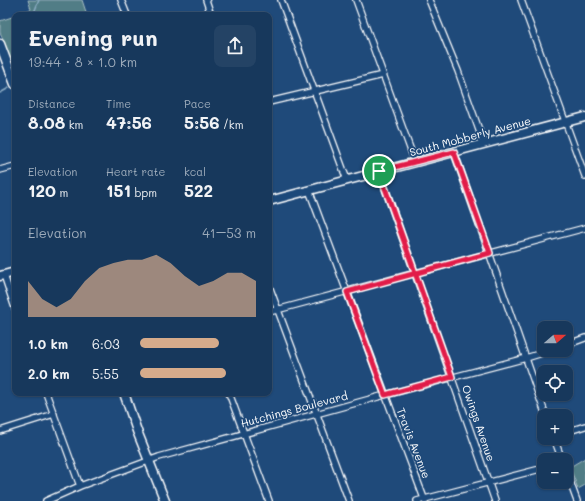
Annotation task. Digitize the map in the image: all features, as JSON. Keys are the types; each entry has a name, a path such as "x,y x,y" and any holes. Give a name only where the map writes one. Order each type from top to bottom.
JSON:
{"main road":[{"path":"1,47 12,76"},
{"name":"South Mobberly Avenue","path":"272,200 585,117"},
{"path":"2,275 12,273"},
{"path":"125,396 148,460 165,501"}],"street":[{"path":"121,0 126,12"},
{"path":"206,0 210,12"},
{"path":"281,0 347,180"},
{"path":"356,0 415,162"},
{"path":"429,0 458,71 484,144"},
{"path":"521,0 585,176"},
{"path":"272,101 383,75"},
{"path":"454,152 544,409"},
{"path":"0,170 12,167"},
{"name":"Owings Avenue","path":"379,171 495,501"},
{"name":"Travis Avenue","path":"309,190 425,500"},
{"path":"272,311 585,228"},
{"path":"2,275 12,300"},
{"path":"272,294 349,501"},
{"path":"573,342 585,338"},
{"name":"Hutchings Boulevard","path":"46,501 80,486 148,460 316,413 537,355"},
{"path":"47,396 80,486"},
{"path":"230,396 269,501"},
{"path":"0,431 54,414"},
{"path":"573,430 585,426"},
{"path":"417,501 537,470"},
{"path":"573,489 577,501"}],"green space":[{"path":"28,0 82,0 86,12 24,12 31,9"},
{"path":"12,17 12,64 0,32 0,21"},
{"path":"585,458 585,485 578,489 573,475 573,465"}],"waterway":[{"path":"34,12 39,0"},
{"path":"0,93 9,88"}],"route":[{"path":"379,171 415,273 452,377 385,395 347,292 415,273 490,253 454,152 379,171"}]}
